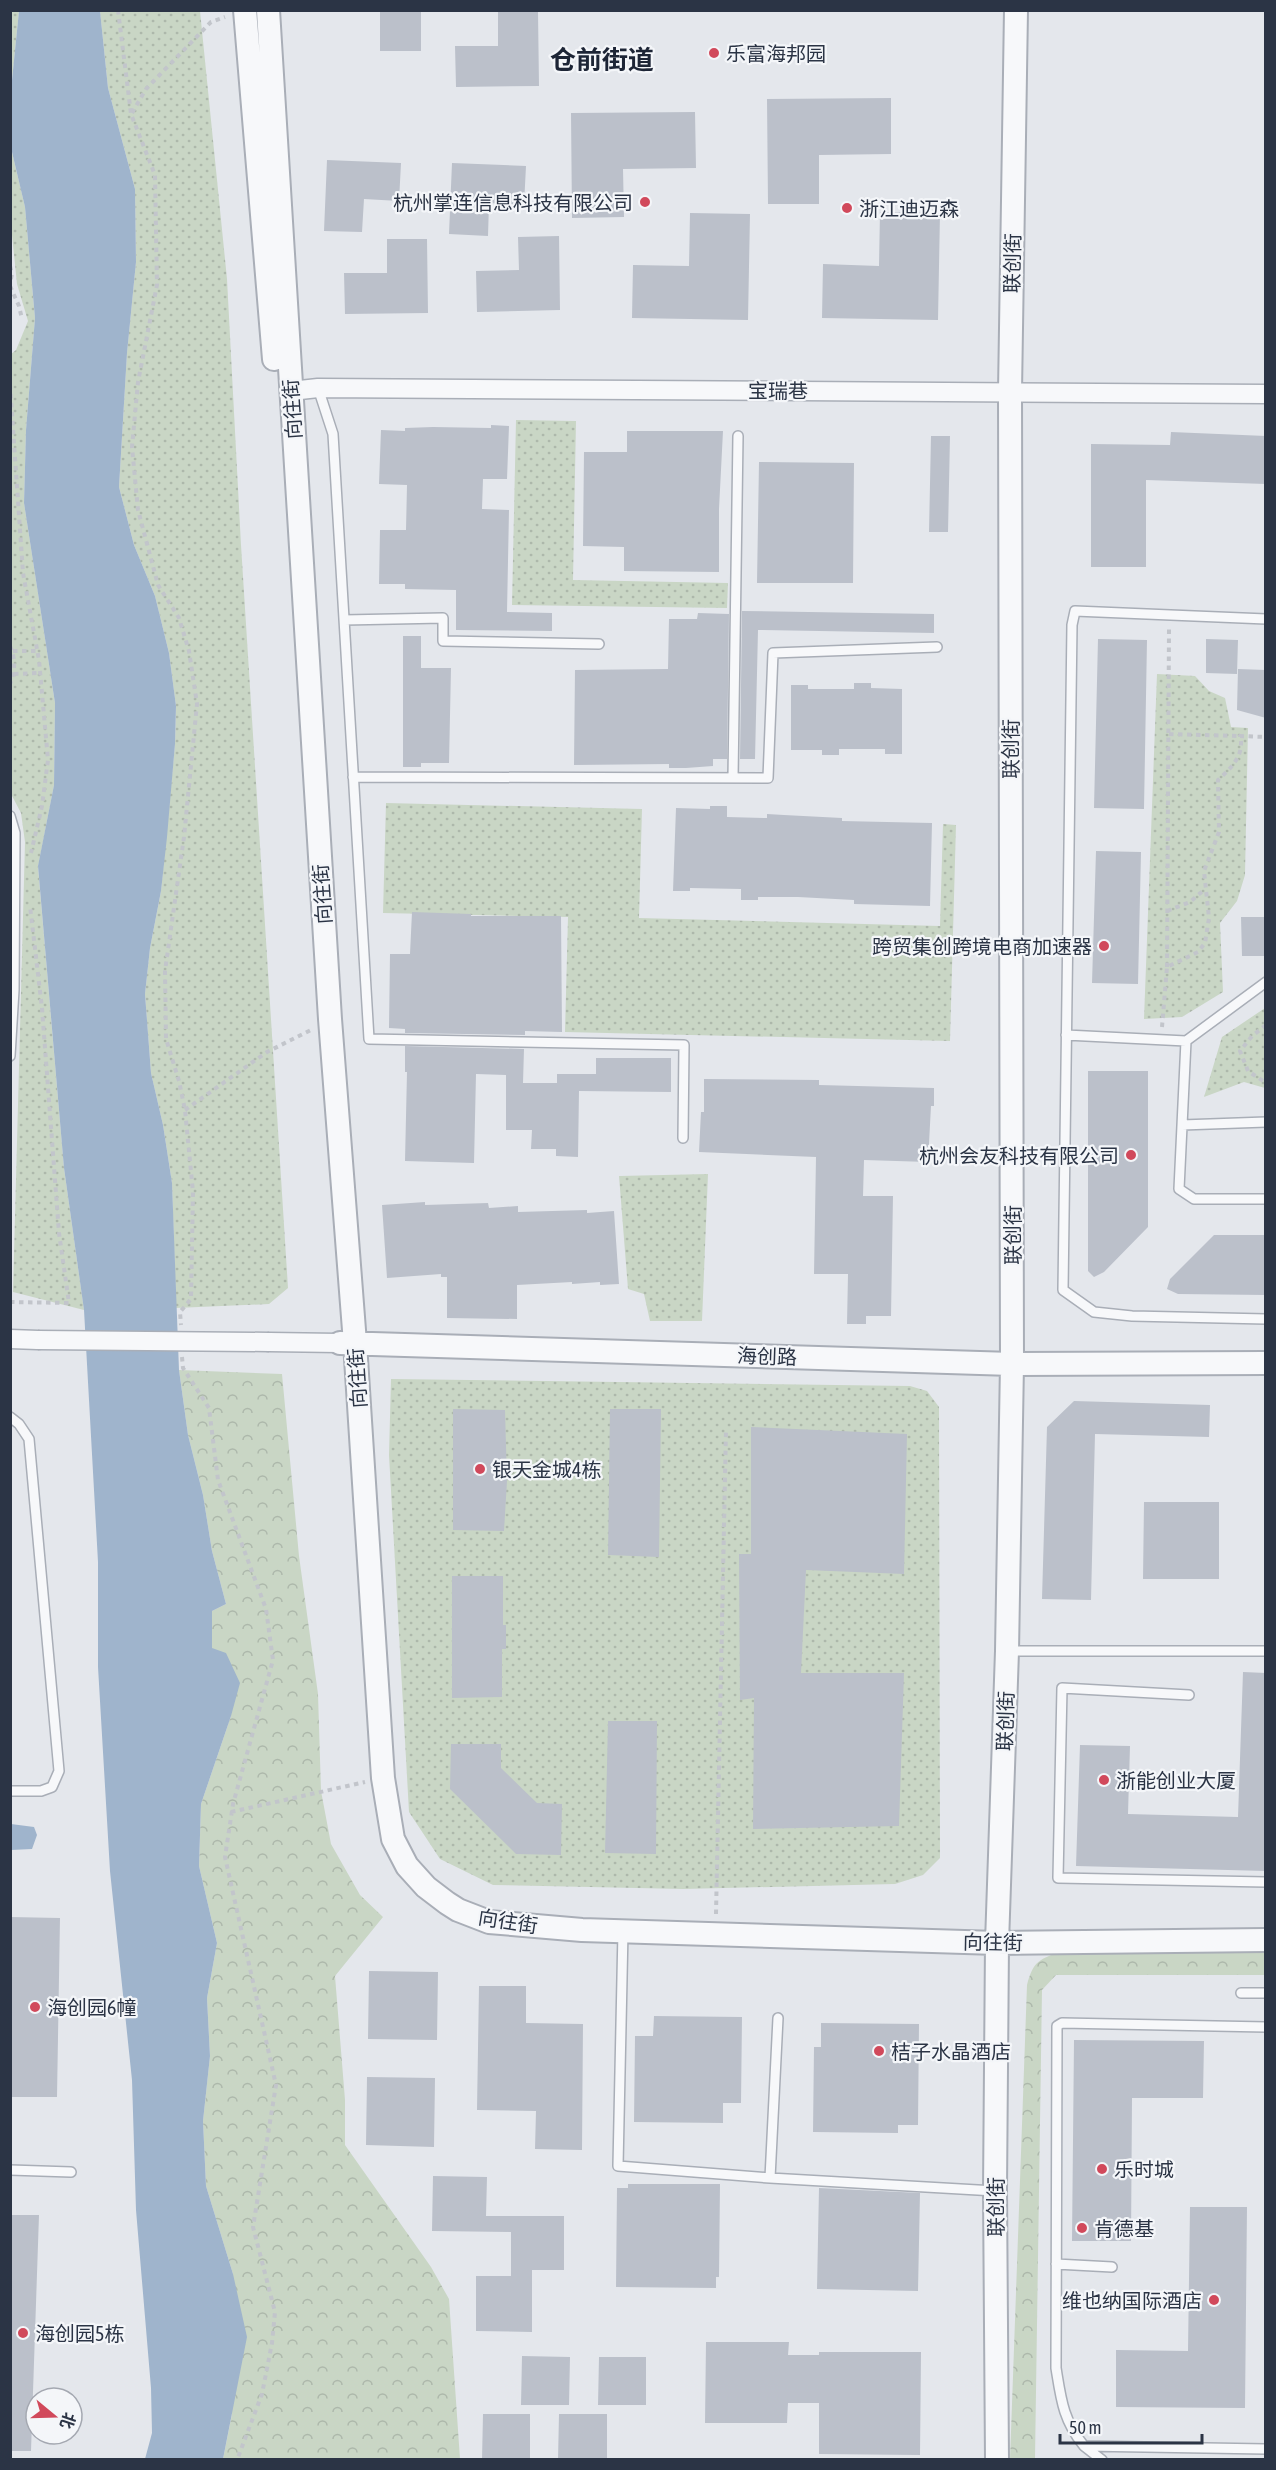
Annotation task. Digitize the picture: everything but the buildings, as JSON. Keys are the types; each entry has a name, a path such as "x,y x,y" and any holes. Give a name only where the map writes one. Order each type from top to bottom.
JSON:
{"street":[{"name":"向往街","path":"268,10 330,1019 347,1343"},
{"name":"联创街","path":"997,2460 995,2191 997,1943 1007,1651 1012,1364 1010,392 1016,10"},
{"name":"向往街","path":"245,11 277,395 319,1027 383,1778 393,1839 407,1866 426,1887 458,1910 489,1922 508,1925 997,1943 1266,1940"},
{"name":"宝瑞巷","path":"291,391 318,388 1266,394"},
{"name":"海创路","path":"10,1339 347,1343 1012,1364 1266,1363"}],"lane":[{"path":"318,388 333,434 369,1039 684,1046 683,1138"},
{"path":"733,778 738,436"},
{"path":"1266,619 1075,611 1072,625 1063,1290 1094,1312 1132,1316 1266,1319"},
{"path":"344,621 443,618 443,641 599,644"},
{"path":"353,777 768,778 773,653 937,647"},
{"path":"10,816 15,833 10,1056"},
{"path":"1066,1035 1186,1041 1266,982"},
{"path":"1186,1041 1179,1189 1194,1199 1266,1199"},
{"path":"1182,1125 1266,1122"},
{"path":"10,1417 19,1424 29,1439 59,1771 52,1787 40,1791 10,1791"},
{"path":"1007,1651 1266,1651"},
{"path":"1189,1695 1062,1688 1058,1878 1266,1882"},
{"path":"623,1931 618,2166 770,2178 995,2191"},
{"path":"1241,1993 1266,1993"},
{"path":"770,2178 778,2018"},
{"path":"1102,2460 1084,2446 1073,2433 1063,2412 1056,2368 1057,2026 1062,2023 1266,2027"},
{"path":"10,2170 71,2172"},
{"path":"1056,2264 1112,2267"},
{"path":"1084,2446 1266,2449"}],"path":[{"path":"118,10 131,114 155,175 157,285 138,382 132,447 138,510 158,585 179,618 189,651 197,704 184,837 165,971 166,1039 185,1110 193,1192 191,1299 180,1312"},
{"path":"131,114 146,89 211,22 245,11"},
{"path":"10,266 12,274 10,284 22,319"},
{"path":"10,325 10,350"},
{"path":"10,386 23,573 37,651 48,760 42,806 30,859"},
{"path":"1161,1040 1167,967 1170,615"},
{"path":"10,684 14,674 12,648 37,651"},
{"path":"14,674 39,673"},
{"path":"1169,734 1266,737"},
{"path":"1167,967 1198,952 1204,943 1209,918 1204,871 1219,832 1218,780 1234,766 1243,746 1240,736"},
{"path":"1167,911 1190,902 1206,888"},
{"path":"10,1302 69,1303 59,1233 42,1008 30,899"},
{"path":"1266,1025 1252,1036 1240,1051 1248,1071 1266,1083"},
{"path":"185,1110 267,1052 319,1027"},
{"path":"183,1368 209,1408 218,1480 266,1609 273,1660 231,1812 225,1857 276,2085 253,2227 275,2312 272,2343 262,2394 237,2460"},
{"path":"716,1933 726,1429"},
{"path":"231,1812 383,1778"}],"green space":[{"path":"11,11 19,11 11,90"},
{"path":"100,11 200,11 227,279 241,545 288,1288 269,1304 176,1308 172,1183 163,1125 151,1073 145,994 150,948 161,891 175,744 176,706 169,653 155,596 134,545 119,487 127,353 136,262 135,189 108,88"},
{"path":"10,127 12,152 25,207 35,318 26,430 24,503 55,703 54,785 38,867 64,1168 84,1310 13,1292 25,842 21,813 10,792 10,355 16,350 28,321 17,284 11,225"},
{"path":"516,420 576,421 573,580 728,583 727,608 512,605"},
{"path":"1157,674 1195,676 1209,691 1225,698 1231,727 1248,728 1245,875 1237,901 1220,923 1223,992 1182,1017 1144,1019"},
{"path":"386,803 642,809 639,918 940,926 943,824 956,825 950,1041 565,1032 568,917 383,913"},
{"path":"1265,1008 1265,1088 1244,1082 1204,1097 1222,1037"},
{"path":"708,1174 702,1321 650,1321 644,1294 628,1289 619,1176"},
{"path":"179,1370 282,1374 299,1556 318,1694 321,1791 331,1844 360,1895 383,1917 335,1976 345,2100 345,2145 431,2267 449,2299 460,2459 223,2459 232,2414 233,2274 206,2186 203,2121 210,2056 207,1998 217,1943 199,1866 201,1804 231,1716 212,1648 212,1611 226,1604 212,1551 203,1495 188,1435"},
{"path":"391,1379 910,1386 927,1391 939,1407 940,1858 923,1875 895,1884 683,1889 493,1885 440,1859 409,1812 389,1455"},
{"path":"1265,1951 1265,1975 1056,1975 1042,1990 1035,2459 1010,2460 1027,1985 1031,1972 1041,1960 1059,1952"}],"water":[{"path":"19,11 100,11 108,88 135,189 136,262 127,353 119,487 134,545 155,596 169,653 176,706 167,837 145,994 151,1073 163,1125 172,1183 179,1370 188,1435 203,1495 212,1551 226,1604 212,1611 212,1648 226,1653 240,1683 201,1804 199,1866 217,1943 207,1998 210,2056 203,2121 206,2186 233,2274 247,2337 223,2459 145,2459 152,2433 151,2388 136,2210 132,2080 110,1871 98,1667 98,1562 84,1310 64,1168 38,866 54,785 55,703 24,503 26,430 35,318 25,207 12,152 10,127 11,90"},
{"path":"11,1824 34,1827 37,1835 32,1849 11,1850"}],"place":[{"name":"乐富海邦园","path":"714,53"},
{"name":"杭州掌连信息科技有限公司","path":"645,202"},
{"name":"浙江迪迈森","path":"847,208"},
{"name":"跨贸集创跨境电商加速器","path":"1104,946"},
{"name":"杭州会友科技有限公司","path":"1131,1155"},
{"name":"银天金城4栋","path":"480,1469"},
{"name":"浙能创业大厦","path":"1104,1780"},
{"name":"海创园6幢","path":"35,2007"},
{"name":"桔子水晶酒店","path":"879,2051"},
{"name":"乐时城","path":"1102,2169"},
{"name":"肯德基","path":"1082,2228"},
{"name":"维也纳国际酒店","path":"1214,2300"},
{"name":"海创园5栋","path":"23,2333"}],"district":[{"name":"仓前街道","path":"602,60"}]}
